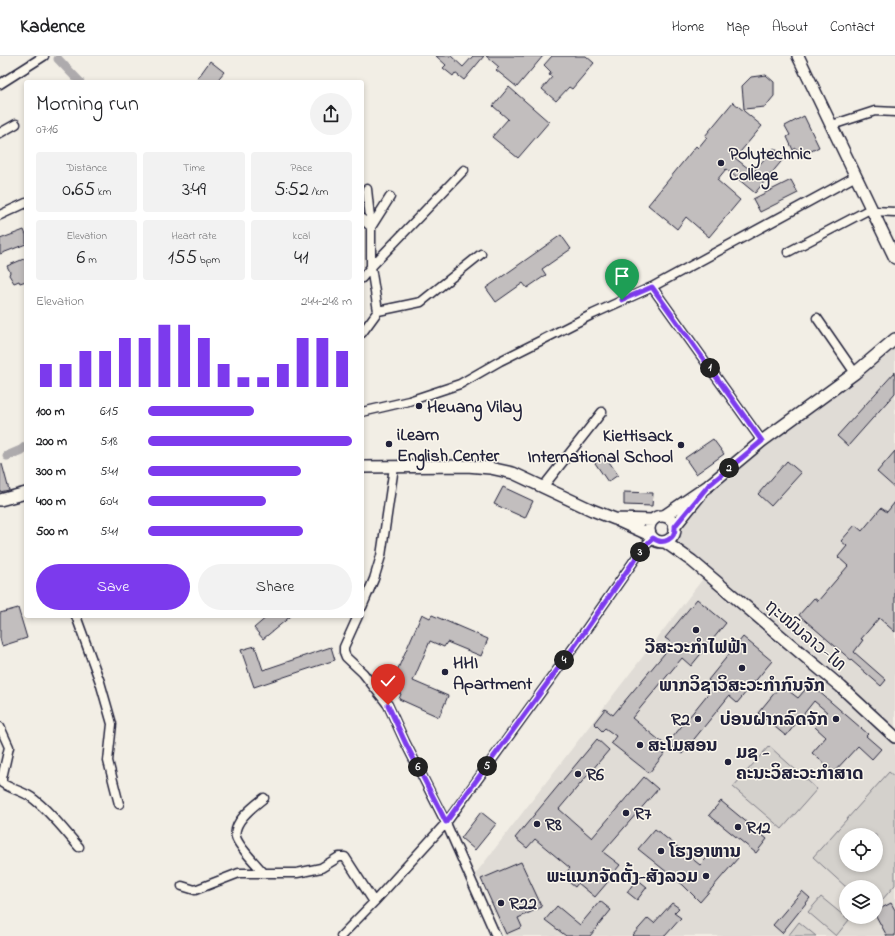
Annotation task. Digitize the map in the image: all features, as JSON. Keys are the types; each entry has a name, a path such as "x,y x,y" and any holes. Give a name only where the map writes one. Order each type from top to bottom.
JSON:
{"street":[{"path":"0,84 44,56"},
{"path":"798,56 895,258"},
{"path":"832,125 875,111 895,112"},
{"path":"0,133 16,124"},
{"path":"364,276 464,170"},
{"path":"364,412 409,401 460,384 500,361 592,314 652,287 856,176"},
{"path":"367,189 371,227 371,267 378,311"},
{"path":"371,227 390,197"},
{"path":"0,215 24,204"},
{"path":"788,252 873,210 895,212"},
{"path":"364,221 371,227"},
{"path":"364,330 378,311 421,302 481,254"},
{"path":"652,287 762,441"},
{"path":"817,318 855,373"},
{"path":"708,486 675,530 672,538 665,542 656,541 652,536 649,527 656,517 664,516 708,486 762,441 855,373 895,339"},
{"path":"543,487 602,412"},
{"path":"364,467 467,466 490,468 513,473 652,536"},
{"path":"364,602 374,579 381,556 394,467"},
{"path":"0,500 24,494"},
{"path":"664,516 672,519 675,530"},
{"path":"615,519 653,520"},
{"name":"ຖະໜົນລາວ-ໄທ","path":"675,530 692,561"},
{"path":"341,936 374,902 446,822 576,644 652,536"},
{"name":"ຖະໜົນລາວ-ໄທ","path":"665,542 692,561 841,687 895,737"},
{"path":"77,618 100,682 112,724 108,761 119,804"},
{"path":"357,618 344,647 346,658 363,673 388,705 405,742 446,822 496,936"},
{"path":"1,730 9,747 2,782 38,802 57,821 79,847"},
{"path":"263,872 238,842 235,836 236,828 240,820 251,808 264,798"},
{"path":"182,886 195,890 239,873 297,873 321,868 340,856 345,857 374,902"}],"shaded area":[{"path":"895,343 895,733 706,570 666,533 669,528 667,518"},
{"name":"ມຊ - ຄະນະວິສະວະກຳສາດ","path":"705,576 840,691 895,742 895,936 504,936 481,879 473,877"},
{"path":"769,746 817,789 782,829 733,787"},
{"path":"889,772 895,777 895,885 883,899 883,880 839,881 813,857"},
{"path":"821,897 839,912 839,924 846,924 836,936 808,912"},
{"path":"799,922 816,936 788,936"}],"building":[{"path":"436,56 451,56 463,67 473,56 484,56 464,80 455,73 453,76 443,68 446,65"},
{"path":"486,56 543,56 517,87 496,70 499,67"},
{"path":"552,56 586,56 594,63 572,89 569,87 556,101 542,89 552,77 549,75 551,72 544,65"},
{"path":"210,61 224,72 218,80 196,80"},
{"path":"766,75 774,82 774,96 765,107 744,109 742,86 751,77"},
{"path":"509,87 549,122 518,158 492,137 508,119 493,106"},
{"path":"733,102 762,126 735,158 753,172 774,148 785,157 755,193 726,169 717,180 740,200 709,237 686,217 677,229 648,205 696,146 698,148 707,137 705,136"},
{"path":"804,116 819,147 800,157 796,148 793,150 787,137 790,135 785,126"},
{"path":"791,180 798,193 760,212 753,199"},
{"path":"24,230 24,245 0,254 0,239"},
{"path":"561,235 571,249 542,269 546,275 527,288 523,283 496,302 486,288"},
{"path":"24,259 24,282 20,283 19,281 14,283 9,275 10,272 7,266"},
{"path":"895,372 895,393 848,446 837,436"},
{"path":"713,439 724,454 696,474 685,458"},
{"path":"895,451 895,488 877,472"},
{"path":"603,453 618,475 608,482 593,460"},
{"path":"787,461 801,473 771,506 758,494"},
{"path":"0,464 2,464 9,490 0,492"},
{"path":"503,487 533,501 525,518 494,504"},
{"path":"624,492 653,493 652,506 624,505"},
{"path":"895,502 895,632 879,618 861,639 863,640 854,652 886,680 881,686 799,615 814,598 818,601 848,566 838,557 847,546 841,541 855,525 862,531 881,508 887,512"},
{"path":"697,599 726,623 691,666 682,658 632,718 669,748 649,773 611,743 616,736 605,728 602,731 594,723 605,709 613,715 669,648 667,646 671,642 665,638"},
{"path":"18,608 27,638 2,646 0,638 0,613"},
{"path":"422,614 430,618 432,615 488,639 481,656 447,642 444,647 430,641 413,681 448,696 439,717 399,699 401,694 389,689"},
{"path":"266,618 289,618 263,639 254,628"},
{"path":"743,637 772,661 737,703 729,696 682,754 668,743 715,685 708,680"},
{"path":"255,646 263,670 331,647 335,660 254,687 241,650"},
{"path":"810,684 868,734 866,736 881,749 872,759 858,746 834,772 812,753 826,737 815,727 827,712 814,701 786,736 758,713 781,685 798,698"},
{"path":"597,739 609,750 559,809 592,838 644,777 658,789 603,852 620,865 595,897 578,883 575,887 562,877 570,868 535,839 527,848 515,838"},
{"name":"R12","path":"721,801 767,839 756,853 709,815"},
{"path":"481,812 496,824 475,850 461,838"},
{"path":"655,829 700,865 713,852 719,857 727,848 738,858 700,902 683,885 638,849"},
{"path":"521,862 542,907 518,918 522,927 506,934 481,879"},
{"path":"637,879 647,887 637,900 627,892"},
{"path":"802,891 810,898 782,933 773,925"},
{"path":"600,901 611,910 590,936 566,936 545,920 557,906 580,925"},
{"path":"672,903 679,908 674,913 681,918 665,936 632,936 648,918 654,923"},
{"path":"891,903 895,910 895,936 887,936 880,924 883,924 883,907"}],"waterway":[{"path":"58,59 78,80"},
{"path":"7,456 24,448"}],"place":[{"name":"Polytechnic College","path":"721,163"},
{"name":"Heuang Vilay","path":"419,406"},
{"name":"iLearn English Center","path":"389,444"},
{"name":"Kiettisack International School","path":"681,445"},
{"name":"ວີສະວະກຳໄຟຟ້າ","path":"696,630"},
{"name":"ພາກວິຊາວິສະວະກຳກົນຈັກ","path":"742,668"},
{"name":"HHI Apartment","path":"445,672"},
{"name":"R2","path":"698,719"},
{"name":"ບ່ອນຝາກລົດຈັກ","path":"836,719"},
{"name":"ສະໂມສອນ","path":"640,745"},
{"name":"ມຊ - ຄະນະວິສະວະກຳສາດ","path":"728,762"},
{"name":"R6","path":"578,774"},
{"name":"R7","path":"626,813"},
{"name":"R8","path":"537,824"},
{"name":"R12","path":"738,827"},
{"name":"ໂຮງອາຫານ","path":"661,851"},
{"name":"ພະແນກຈັດຕັ້ງ-ສັງລວມ","path":"706,876"},
{"name":"R22","path":"501,903"}],"route":[{"path":"388,705 405,742 446,822 576,644 643,548 653,538 656,541 665,542 672,538 675,526 708,486 762,441 652,287 622,300"}]}
